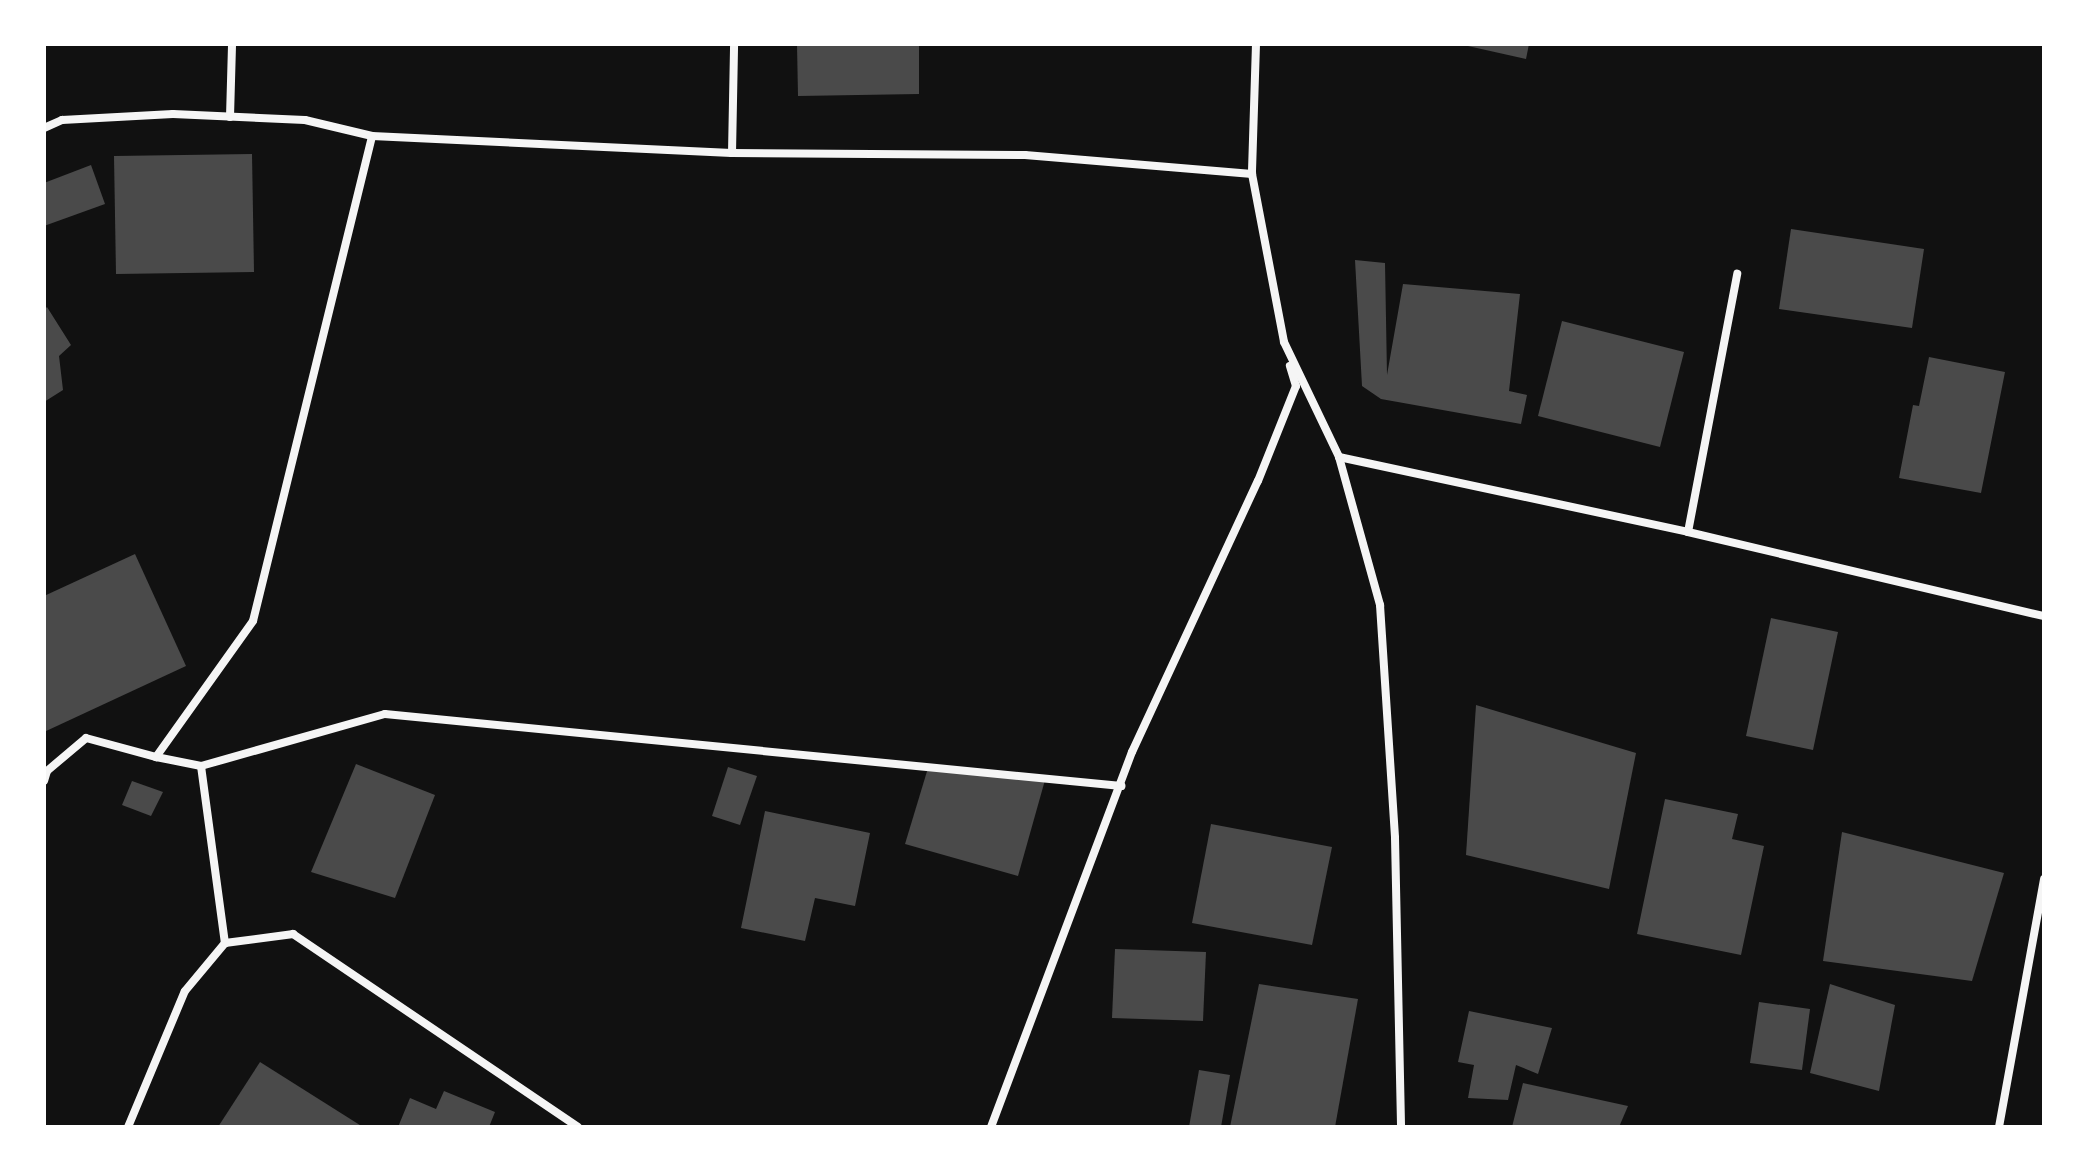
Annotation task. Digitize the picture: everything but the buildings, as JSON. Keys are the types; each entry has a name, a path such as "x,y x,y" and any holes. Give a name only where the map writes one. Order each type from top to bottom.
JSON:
{"street":[{"path":"230,117 232,44"},
{"path":"732,153 734,44"},
{"path":"991,1127 1132,752 1258,481 1296,386 1284,342 1252,174 1256,44"},
{"path":"44,128 62,120 173,114 305,120 372,136 732,153 1025,155 1252,174"},
{"path":"156,757 253,621 372,136"},
{"path":"1688,532 1737,274"},
{"path":"1284,342 1339,457 1380,605 1395,838 1401,1127"},
{"path":"1339,457 1688,532 2044,616"},
{"path":"44,781 47,771 86,738 201,766 385,714 1121,786"},
{"path":"201,766 225,943"},
{"path":"1999,1127 2044,879"},
{"path":"128,1127 185,991 225,943 293,934 578,1127"}]}
